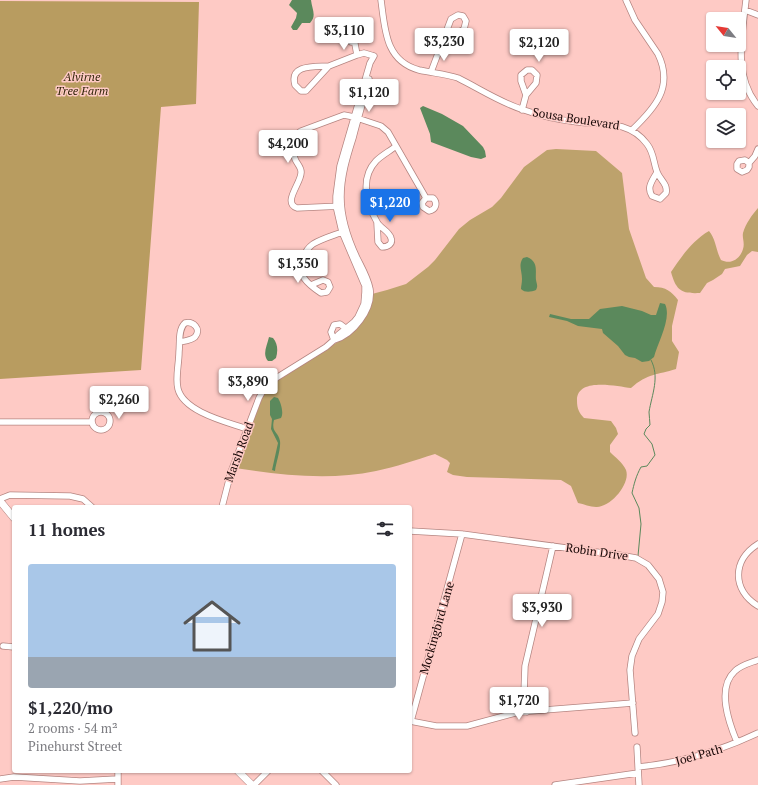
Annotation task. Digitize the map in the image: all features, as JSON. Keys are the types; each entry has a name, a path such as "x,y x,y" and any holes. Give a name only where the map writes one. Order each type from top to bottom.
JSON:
{"main road":[{"path":"0,500 12,515"},
{"path":"240,773 253,785"}],"street":[{"name":"Sousa Boulevard","path":"381,0 388,40 393,52 407,65 458,78 505,103 522,110 577,122 613,124 632,130 646,142 655,161 657,172"},
{"path":"626,0 635,20 658,54 664,72 664,84 660,97 651,111 632,130"},
{"path":"741,60 740,45 746,0"},
{"path":"745,10 758,15"},
{"path":"431,72 442,43 452,17 458,15 463,16 466,21 464,29 442,43"},
{"path":"329,66 307,90 301,91 295,85 294,75 300,69 329,66 357,55 354,42"},
{"name":"Marsh Road","path":"223,505 231,472 262,392 268,384 279,375 311,357 334,340 338,335 348,330 358,317 364,304 366,292 344,232 339,206 342,176 370,63 374,56 364,53 357,55"},
{"path":"746,87 758,106"},
{"path":"522,110 526,95"},
{"path":"339,206 302,209 295,208 292,204 291,199 301,175 301,170 294,156 294,139 299,132 340,116 348,115 376,123 388,132 426,198"},
{"path":"377,223 366,192 368,175 377,160 396,146"},
{"path":"749,163 758,149"},
{"path":"310,285 302,271 302,261 309,247 315,243 344,232"},
{"path":"334,340 331,332 334,325 338,324 348,330"},
{"path":"180,342 177,385 182,399 195,409 247,429"},
{"path":"0,422 92,422"},
{"path":"0,500 10,495 70,496 83,499 90,505"},
{"name":"Robin Drive","path":"412,531 462,534 632,557 648,565 660,580 663,597 660,610 639,639 632,656 630,670 635,733"},
{"name":"Mockingbird Lane","path":"412,714 462,534"},
{"path":"758,544 749,550 743,557 738,575 743,592 749,600 758,606"},
{"path":"527,712 524,694 525,666 553,546"},
{"path":"3,646 12,647"},
{"path":"737,742 726,712 726,689 728,680 736,669 758,660"},
{"path":"412,721 436,726 467,726 510,714 633,703"},
{"name":"Joel Path","path":"556,785 638,770 682,760 737,742 758,733"},
{"path":"637,747 639,785"},
{"path":"253,785 266,773"},
{"path":"324,773 336,785"},
{"path":"0,779 14,777 118,782"}],"shaded area":[{"path":"292,0 311,0 314,12 310,23 302,23 297,30 293,30 291,27 297,13 289,5"},
{"path":"423,106 442,114 463,126 483,147 486,157 481,159 471,157 431,142 430,134 420,108"},
{"path":"547,150 596,151 622,173 629,229 646,278 654,287 668,290 678,300 672,326 672,341 679,352 676,369 648,377 631,388 598,385 590,386 578,393 578,408 584,418 611,421 618,434 610,445 610,452 623,465 627,476 622,488 613,499 607,504 596,507 578,503 571,486 561,480 467,477 453,475 447,472 450,463 435,454 383,469 340,476 288,475 235,468 265,391 282,376 341,340 372,294 406,284 428,267 459,229 470,220 492,207 501,198 524,167"},
{"path":"758,208 758,252 752,251 747,255 740,266 725,269 722,274 707,283 700,293 688,293 680,290 675,283 671,272 693,244 709,231 721,260 728,262 735,260 740,256 744,247 744,229 749,219"},
{"path":"527,257 535,264 537,285 536,290 528,292 521,289 521,263 523,258"},
{"path":"660,303 665,304 667,310 664,330 654,357 649,361 642,362 625,355 618,346 603,333 602,329 578,326 567,321 549,317 550,314 571,319 589,319 600,309 622,306 651,315 656,315"},
{"path":"269,337 273,338 277,348 276,358 272,361 268,361 265,356"},
{"path":"274,397 278,398 282,408 281,418 274,420 273,424 274,430 280,441 275,471 272,470 278,443 271,429 272,419 270,415 270,401"}],"green space":[{"name":"Alvirne Tree Farm","path":"0,1 199,2 196,104 161,107 141,370 0,379"}],"waterway":[{"path":"638,556 641,524 639,508 632,493 635,480 641,467 647,466 655,455 652,444 644,434 650,425 649,412 655,379 654,366 651,360"}]}
